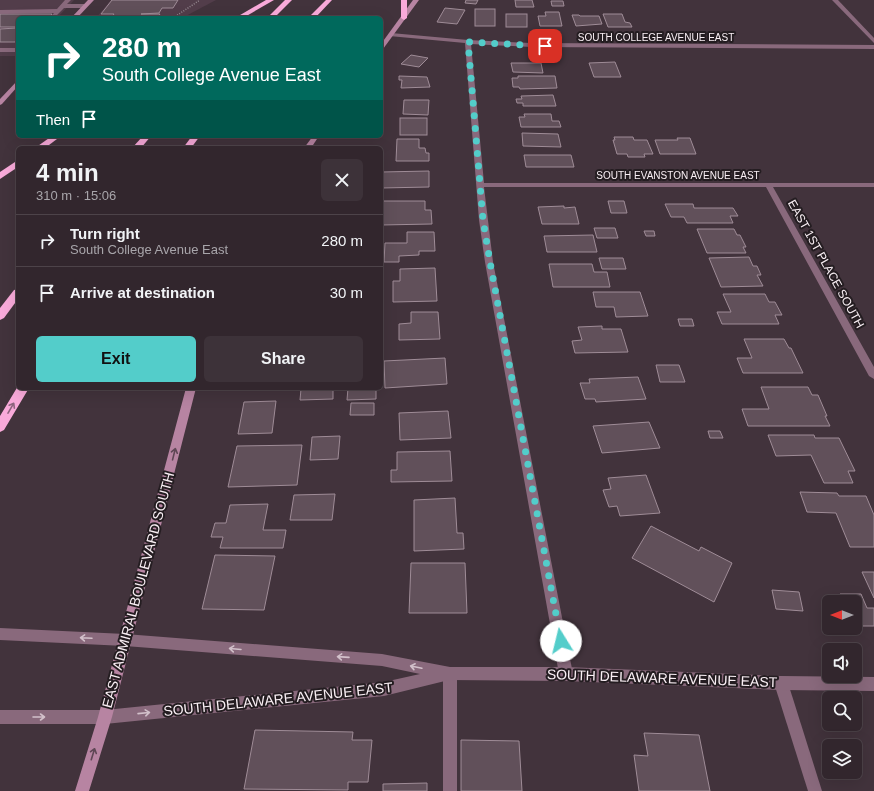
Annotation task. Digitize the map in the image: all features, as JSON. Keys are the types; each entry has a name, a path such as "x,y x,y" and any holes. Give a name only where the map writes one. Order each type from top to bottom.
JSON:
{"highway":[{"path":"242,16 271,0"},
{"path":"272,16 290,0"},
{"path":"313,16 329,0"},
{"path":"404,0 404,18"},
{"path":"42,146 54,138"},
{"path":"138,146 145,138"},
{"path":"0,176 16,164"},
{"path":"0,316 16,295"},
{"path":"0,428 22,390"}],"main road":[{"path":"76,16 91,0"},
{"path":"383,45 416,0"},
{"path":"0,103 16,84"},
{"name":"EAST ADMIRAL BOULEVARD SOUTH","path":"82,791 105,717 191,390"}],"street":[{"path":"54,16 68,0"},
{"path":"835,0 874,41"},
{"path":"63,6 84,6"},
{"path":"0,12 58,11"},
{"name":"SOUTH COLLEGE AVENUE EAST","path":"391,35 468,42 573,46 874,47"},
{"path":"468,42 483,220 566,674"},
{"path":"0,50 16,50"},
{"name":"SOUTH EVANSTON AVENUE EAST","path":"481,185 874,185"},
{"name":"EAST 1ST PLACE SOUTH","path":"768,185 874,376"},
{"name":"SOUTH DELAWARE AVENUE EAST","path":"0,634 125,640 382,660 450,674 566,674 781,683 874,684"},
{"path":"450,674 450,791"},
{"name":"SOUTH DELAWARE AVENUE EAST","path":"0,717 105,717 384,689 450,674"},
{"path":"781,683 815,791"}],"path":[{"path":"176,16 200,0"}],"shaded area":[{"path":"0,0 74,0 59,16 16,16 16,56 0,56"},
{"path":"111,0 216,0 186,16 98,16"}],"building":[{"path":"112,0 178,0 173,8 162,8 159,13 141,14 160,14 158,16 112,16 114,14 101,14"},
{"path":"466,0 478,0 476,4 465,3"},
{"path":"515,0 532,0 534,7 516,7"},
{"path":"551,1 563,1 564,6 552,6"},
{"path":"445,8 465,10 457,24 437,22"},
{"path":"475,9 495,9 495,26 475,26"},
{"path":"545,12 559,12 562,26 540,26 538,16 546,16"},
{"path":"0,14 52,14 50,16 16,16 16,27 0,27"},
{"path":"506,14 527,14 527,27 506,27"},
{"path":"603,14 622,14 625,22 630,23 632,27 608,27"},
{"path":"572,15 599,16 602,24 576,26"},
{"path":"16,28 15,42 0,42 0,29"},
{"path":"411,55 428,58 419,67 401,64"},
{"path":"615,62 621,77 594,77 589,63"},
{"path":"511,63 541,63 543,73 513,72"},
{"path":"399,76 427,77 430,87 401,88 402,80 399,80"},
{"path":"518,76 555,76 557,88 520,89 519,87 513,87 512,78 518,78"},
{"path":"553,95 556,106 523,106 523,103 517,103 516,99 522,99 521,96"},
{"path":"404,100 429,100 428,115 403,114"},
{"path":"524,114 551,114 552,121 559,121 561,127 521,127 519,117 525,117"},
{"path":"400,118 427,118 427,135 400,135"},
{"path":"522,133 558,134 561,147 523,146"},
{"path":"614,137 633,137 634,140 647,140 653,154 644,154 645,157 628,157 627,154 617,154 613,140 615,140"},
{"path":"677,138 690,138 696,154 660,154 655,140 678,140"},
{"path":"397,139 419,139 419,148 425,148 426,153 429,153 429,161 396,161"},
{"path":"524,155 571,155 574,167 526,167"},
{"path":"429,171 429,187 383,188 383,172"},
{"path":"383,201 425,201 425,210 431,210 432,224 383,225"},
{"path":"608,201 624,201 627,213 611,213"},
{"path":"665,204 693,204 694,208 733,208 738,216 730,216 733,223 687,223 684,217 671,217"},
{"path":"564,206 564,208 575,207 579,224 542,224 538,207"},
{"path":"594,228 615,228 618,238 597,238"},
{"path":"697,229 734,229 737,235 740,235 746,247 743,247 746,253 707,253"},
{"path":"644,231 654,231 655,236 646,236"},
{"path":"407,232 434,232 435,251 419,251 419,255 399,256 399,262 384,262 385,243 407,243"},
{"path":"593,235 597,252 547,252 544,236"},
{"path":"749,257 753,266 757,266 761,275 757,275 763,286 721,287 709,258"},
{"path":"599,258 623,258 626,269 602,269"},
{"path":"549,264 592,264 594,272 607,272 610,287 553,287"},
{"path":"435,268 437,301 393,302 393,281 400,281 400,269"},
{"path":"593,292 640,292 648,316 616,317 614,307 596,307"},
{"path":"723,294 765,294 769,302 775,302 782,315 775,315 779,324 722,324 717,312 731,312"},
{"path":"411,312 438,312 440,339 399,340 399,324 411,323"},
{"path":"678,319 692,319 694,326 680,326"},
{"path":"602,326 602,329 621,329 628,352 575,353 572,341 582,340 578,327"},
{"path":"744,339 784,339 789,348 791,348 803,373 743,373 737,358 752,358"},
{"path":"445,358 447,384 385,388 384,361"},
{"path":"656,365 679,365 685,382 660,382"},
{"path":"638,377 646,399 596,402 595,399 585,399 580,383 590,383 589,379"},
{"path":"761,387 808,387 812,395 818,395 830,426 748,426 742,409 769,409"},
{"path":"301,390 333,390 333,399 300,400"},
{"path":"348,390 376,390 376,399 347,400"},
{"path":"276,401 272,433 238,434 244,402"},
{"path":"351,403 374,403 374,415 350,415"},
{"path":"448,411 451,438 400,440 399,413"},
{"path":"649,422 660,448 602,453 593,426"},
{"path":"708,431 720,431 723,438 710,438"},
{"path":"768,435 814,435 815,438 839,438 855,471 848,471 853,483 824,483 811,455 776,456"},
{"path":"340,436 338,459 310,460 312,437"},
{"path":"302,445 297,485 228,487 237,446"},
{"path":"450,451 452,481 391,482 391,470 397,470 397,452"},
{"path":"646,475 660,513 620,516 617,506 609,507 603,490 611,489 608,478"},
{"path":"800,492 837,493 839,496 866,496 874,515 874,547 850,547 836,513 807,512"},
{"path":"335,494 332,520 290,520 294,495"},
{"path":"455,498 457,533 463,533 464,549 414,551 414,500"},
{"path":"268,504 263,530 286,530 283,548 220,548 223,537 211,537 215,523 226,523 230,505"},
{"path":"651,526 699,551 701,547 732,563 714,602 632,558"},
{"path":"215,555 275,556 264,610 202,609"},
{"path":"411,563 465,563 467,613 409,613"},
{"path":"862,572 874,572 874,598"},
{"path":"772,590 799,592 803,611 776,609"},
{"path":"840,594 861,595 840,595"},
{"path":"862,596 867,608 874,608 874,626 862,626"},
{"path":"255,730 353,732 352,740 372,740 368,782 348,782 348,790 244,789"},
{"path":"644,733 699,735 710,791 639,791 634,755 648,756"},
{"path":"461,740 519,741 522,791 461,791"},
{"path":"427,783 427,791 383,791 383,784"}],"route":[{"path":"545,46 468,42 483,220 505,346 561,641"}]}
